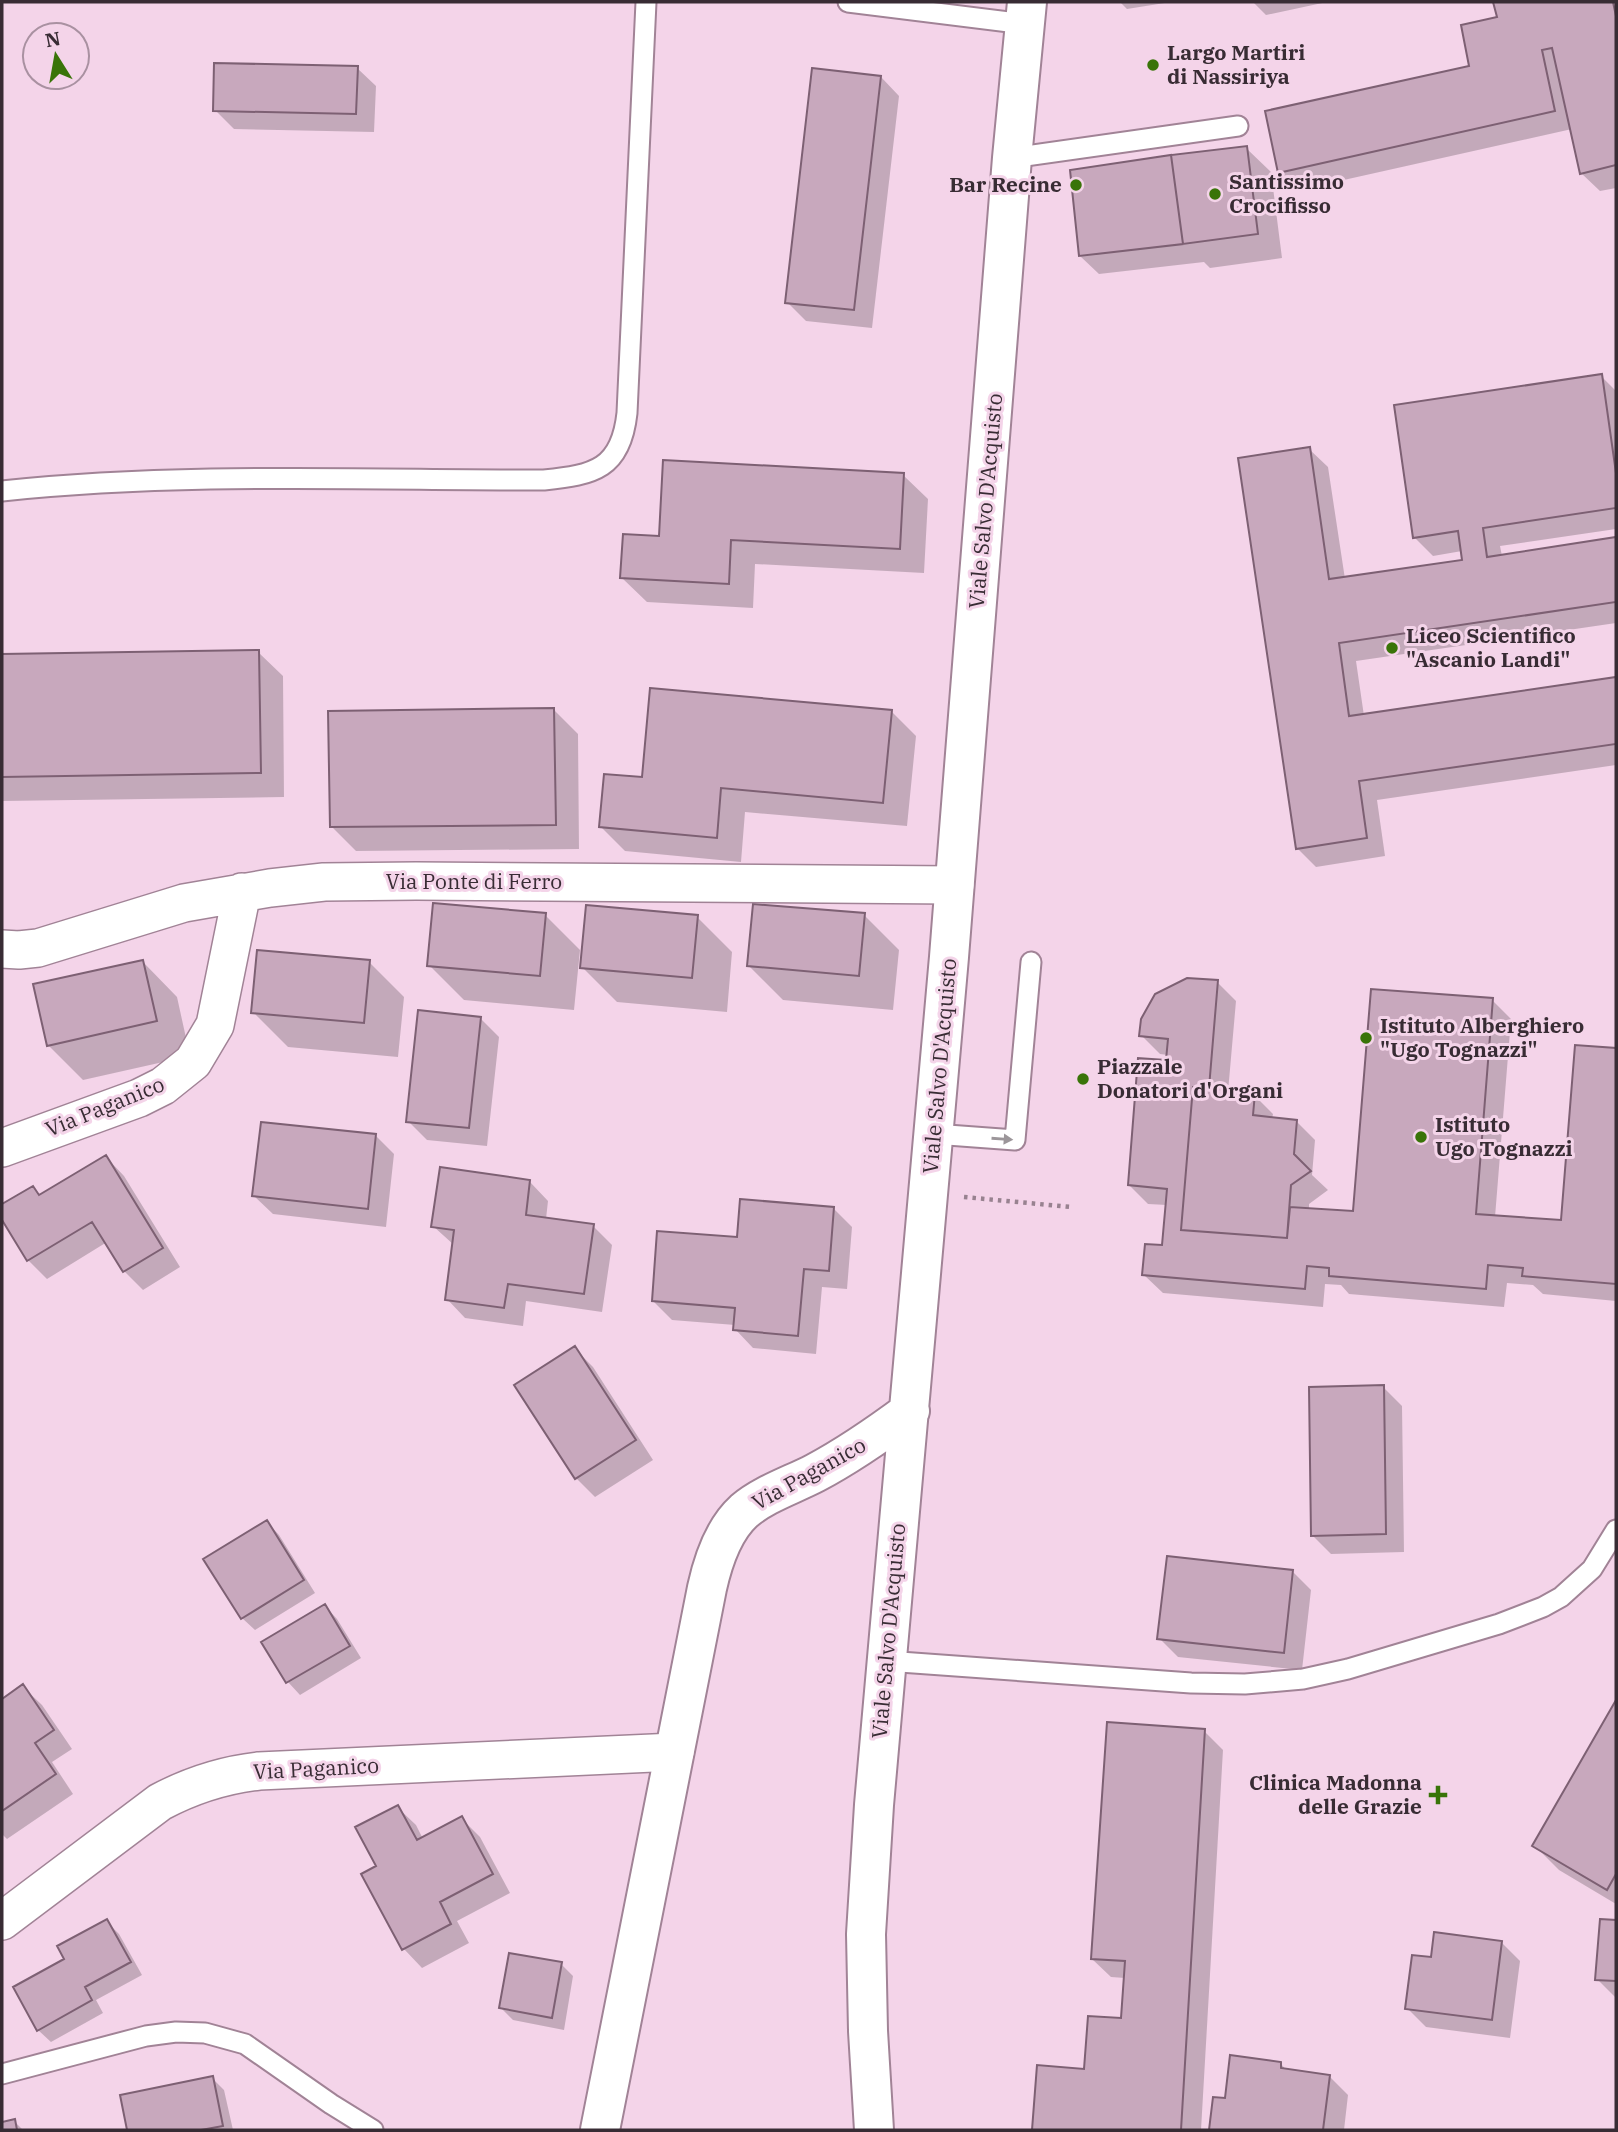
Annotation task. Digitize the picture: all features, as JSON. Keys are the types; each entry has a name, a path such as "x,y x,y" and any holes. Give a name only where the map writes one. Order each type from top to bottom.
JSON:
{"main road":[{"name":"Viale Salvo D'Acquisto","path":"874,2130 866,1934 886,1661 956,885 1012,158 1026,13"},
{"name":"Via Paganico","path":"600,2130 710,1574 718,1551 745,1510 851,1453 910,1411"}],"street":[{"name":"Via Ponte di Ferro","path":"2,949 38,948 162,909 242,892 297,884 362,881 956,885"},
{"name":"Via Paganico","path":"2,1148 139,1098 163,1086 193,1062 215,1025 242,892"},
{"name":"Via Paganico","path":"2,1921 160,1802 187,1788 218,1778 259,1771 675,1752"}],"lane":[{"path":"2,491 79,483 187,478 544,480 593,471 606,462 616,454 623,441 627,413 646,2"},
{"path":"848,2 1026,13"},
{"path":"1012,158 1238,126"},
{"path":"934,1134 1016,1140 1031,962"},
{"path":"886,1661 1191,1683 1245,1684 1303,1679 1348,1669 1487,1628 1543,1607 1561,1597 1592,1569 1616,1530"},
{"path":"2,2074 146,2036 176,2032 205,2033 245,2044 373,2130"}],"path":[{"path":"1002,1200 1071,1207"}],"building":[{"path":"1493,2 1613,2 1616,16 1616,165 1580,174 1552,48 1542,50 1555,111 1278,173 1265,111 1469,66 1461,25 1497,17"},
{"path":"214,63 358,66 356,114 213,111"},
{"path":"812,68 881,76 854,310 785,303"},
{"name":"Santissimo Crocifisso","path":"1247,146 1258,234 1183,244 1171,155"},
{"path":"1171,155 1183,244 1079,256 1070,170"},
{"path":"1602,374 1616,473 1616,508 1483,528 1487,557 1616,537 1616,602 1339,643 1349,716 1616,677 1616,744 1359,781 1367,838 1296,849 1238,458 1310,447 1329,579 1462,560 1458,531 1413,538 1394,405"},
{"path":"663,460 904,473 900,549 731,540 729,584 620,578 623,534 659,536"},
{"path":"259,650 261,773 2,777 2,654"},
{"path":"650,688 892,710 883,803 721,788 717,838 599,827 604,774 642,777"},
{"path":"554,708 556,825 330,827 328,711"},
{"path":"433,903 546,913 540,976 427,966"},
{"path":"753,904 865,913 859,976 747,966"},
{"path":"586,905 698,915 692,978 580,968"},
{"path":"257,950 370,960 364,1023 251,1013"},
{"path":"143,960 157,1021 47,1046 33,984"},
{"name":"Istituto Ugo Tognazzi","path":"1187,978 1218,980 1209,1088 1193,1087 1181,1230 1287,1238 1290,1207 1353,1211 1371,989 1493,998 1476,1214 1561,1220 1575,1045 1616,1048 1616,1284 1522,1276 1523,1268 1488,1265 1486,1289 1329,1276 1329,1268 1307,1266 1305,1289 1142,1275 1145,1244 1162,1245 1167,1189 1128,1185 1138,1058 1166,1060 1168,1039 1139,1036 1141,1019 1155,994"},
{"path":"418,1010 481,1017 469,1128 406,1122"},
{"path":"1193,1087 1255,1093 1253,1115 1297,1120 1294,1154 1311,1171 1291,1185 1287,1238 1181,1230"},
{"path":"261,1122 376,1134 368,1209 252,1196"},
{"path":"106,1155 163,1248 123,1272 92,1222 27,1261 2,1220 2,1204 33,1186 39,1195"},
{"path":"440,1167 530,1180 526,1215 594,1224 584,1294 508,1284 504,1308 445,1300 454,1230 431,1227"},
{"path":"740,1199 834,1207 829,1271 804,1269 798,1336 733,1330 735,1308 652,1301 657,1231 737,1237"},
{"path":"575,1346 636,1440 575,1479 514,1385"},
{"path":"1384,1385 1386,1534 1311,1536 1309,1387"},
{"path":"267,1520 304,1580 241,1619 203,1559"},
{"path":"1167,1556 1293,1570 1284,1653 1157,1639"},
{"path":"325,1604 350,1646 286,1683 261,1642"},
{"path":"23,1684 54,1730 35,1743 56,1774 2,1811 2,1699"},
{"path":"1616,1700 1616,1874 1607,1890 1532,1846"},
{"path":"1107,1722 1205,1729 1181,2130 1032,2130 1037,2065 1084,2069 1088,2016 1121,2018 1125,1961 1091,1959"},
{"path":"398,1805 417,1840 462,1816 493,1874 440,1902 451,1924 402,1950 361,1874 376,1866 355,1827"},
{"path":"107,1919 131,1962 85,1987 92,2000 37,2031 13,1987 64,1959 57,1946"},
{"path":"1600,1919 1616,1920 1616,1981 1595,1980"},
{"path":"1434,1932 1502,1941 1492,2020 1405,2009 1412,1955 1431,1957"},
{"path":"509,1953 562,1962 552,2018 499,2008"},
{"path":"1230,2055 1281,2062 1281,2068 1330,2075 1323,2130 1209,2130 1213,2097 1225,2098"},
{"path":"213,2076 223,2126 201,2130 127,2130 120,2095"},
{"path":"15,2119 17,2130 2,2130 2,2122"}],"place":[{"name":"Largo Martiri di Nassiriya","path":"1153,65"},
{"name":"Bar Recine","path":"1076,185"},
{"name":"Santissimo Crocifisso","path":"1215,194"},
{"name":"Liceo Scientifico \"Ascanio Landi\"","path":"1392,648"},
{"name":"Istituto Alberghiero \"Ugo Tognazzi\"","path":"1366,1038"},
{"name":"Piazzale Donatori d'Organi","path":"1083,1079"},
{"name":"Istituto Ugo Tognazzi","path":"1421,1137"},
{"name":"Clinica Madonna delle Grazie","path":"1438,1795"}]}
